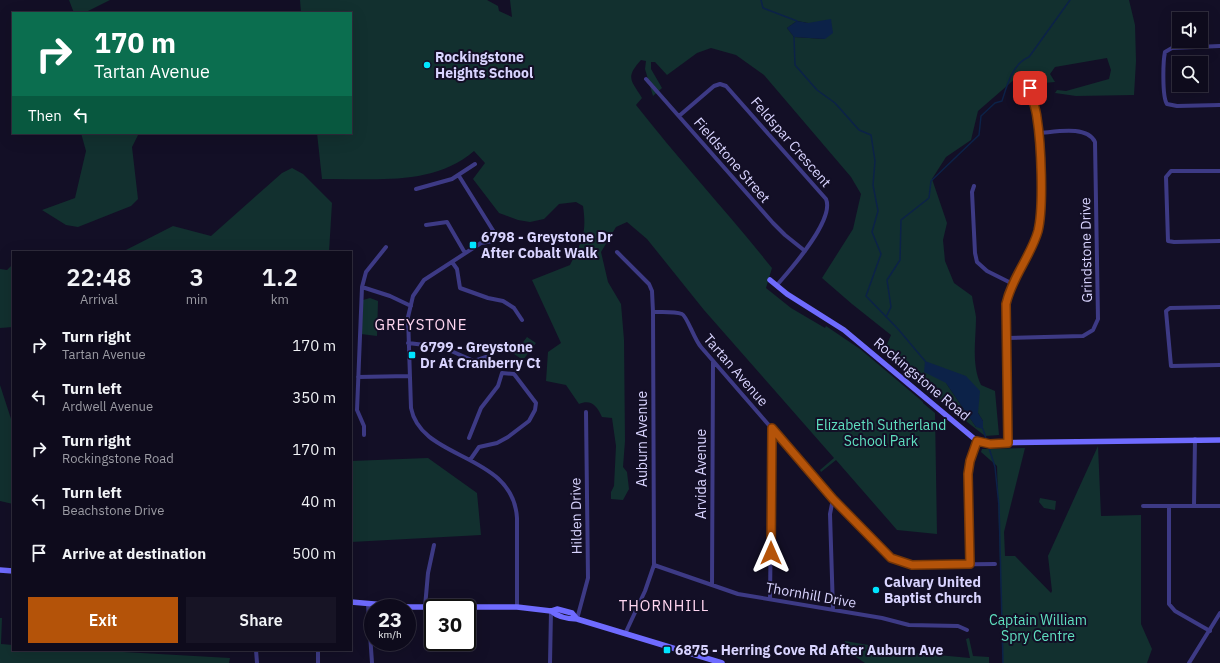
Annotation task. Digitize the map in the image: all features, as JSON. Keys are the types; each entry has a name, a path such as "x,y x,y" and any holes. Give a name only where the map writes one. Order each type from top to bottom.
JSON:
{"street":[{"path":"1220,46 1171,48 1166,52 1164,60 1164,97 1168,104 1176,106 1220,106"},
{"path":"1008,443 1006,304 1012,284 1034,242 1039,223 1039,133 1034,99 1028,78"},
{"name":"Fieldstone Street","path":"646,79 773,223 789,239 805,250"},
{"name":"Feldspar Crescent","path":"679,116 714,86 722,84 729,88 827,201 828,209 826,215 805,250 777,285"},
{"name":"Grindstone Drive","path":"1006,338 1083,336 1093,330 1098,319 1095,142 1091,135 1083,132 1039,133"},
{"path":"416,189 441,183 459,176 475,164"},
{"path":"1220,171 1170,172 1166,177 1166,201 1168,241 1220,241"},
{"path":"459,176 495,237 494,241 481,243 424,280 413,296 408,317 411,408 418,426 430,438 470,460 500,480 509,491 514,502 517,518 517,607"},
{"path":"974,186 972,194 974,243 977,262 987,271 1012,284"},
{"path":"426,225 447,222 465,253"},
{"path":"364,436 364,426 357,410 362,287 366,272 386,247"},
{"name":"Auburn Avenue","path":"617,252 649,284 652,291 653,312 654,566 645,591 625,634"},
{"path":"452,262 457,269 460,288 488,298 503,301 514,308 522,320"},
{"name":"Rockingstone Road","path":"770,280 787,294 844,330 977,441"},
{"path":"362,287 390,296 411,306"},
{"path":"1220,307 1170,308 1166,311 1171,366 1220,365"},
{"name":"Tartan Avenue","path":"653,312 682,314 685,316 689,321 694,338 713,362 833,499 885,554 895,561 912,565 995,564"},
{"path":"408,343 442,347 474,361 486,357"},
{"name":"Arvida Avenue","path":"712,585 713,362"},
{"path":"469,438 480,408 498,386 502,373 513,374 536,403 534,412 528,422 505,439 479,447 470,460"},
{"path":"358,377 409,376"},
{"name":"Hilden Drive","path":"577,619 588,578 586,412"},
{"path":"770,600 772,428"},
{"path":"970,564 968,474 970,461 977,441 990,444 1195,439 1220,440"},
{"path":"1194,506 1195,439"},
{"path":"833,499 830,514 833,610"},
{"path":"1143,506 1220,506"},
{"path":"1169,506 1168,604 1175,611 1210,631"},
{"path":"426,599 428,573 434,545"},
{"name":"Thornhill Drive","path":"654,566 738,594 906,624 958,626 967,630"},
{"path":"0,570 12,571"},
{"path":"352,602 364,604"},
{"path":"476,607 517,607 551,611 557,609 572,613 577,619 722,663"},
{"path":"550,663 551,611"},
{"path":"1189,663 1220,614"},
{"path":"256,651 256,663"},
{"path":"318,651 318,663"},
{"path":"371,651 372,663"}],"green space":[{"path":"69,0 110,0 86,12 74,12"},
{"name":"Elizabeth Sutherland School Park","path":"300,0 487,0 498,6 499,11 512,17 510,0 1129,0 1135,25 1136,61 1134,95 1076,96 1055,93 1057,90 1066,91 1109,79 1111,70 1107,58 1055,67 1050,74 1055,82 1044,83 1033,72 1023,72 978,111 971,140 946,157 932,179 947,223 943,240 945,261 954,283 972,296 976,317 976,369 981,385 995,391 999,435 985,436 953,411 885,349 891,335 822,278 853,229 861,194 851,177 764,75 736,55 711,48 697,53 667,75 655,62 651,62 651,69 662,88 653,96 645,69 646,61 641,60 631,75 631,79 642,98 636,105 772,268 766,288 791,308 825,328 826,326 860,349 935,413 937,534 897,530 836,460 821,472 820,470 834,458 704,310 647,239 627,222 616,227 601,252 608,282 621,304 624,340 625,441 623,467 627,472 629,489 623,500 611,499 611,492 614,486 616,446 612,418 602,417 599,410 591,403 584,402 579,404 566,385 546,381 548,352 561,343 532,280 570,265 578,250 584,231 583,206 576,202 559,204 544,219 530,222 518,220 499,213 473,179 485,163 474,151 458,162 440,170 421,175 381,179 322,179 317,134 352,134 352,12 301,12","holes":["797,21 808,23 825,39 794,37 787,28","946,383 978,413 983,421 976,427"]},
{"path":"81,134 138,134 132,147 138,199 131,206 78,227 66,225 42,210 75,198 86,151"},
{"path":"292,168 303,174 332,203 329,251 124,251 173,226 211,236 282,173"},
{"path":"12,265 12,327 0,328 0,269 7,270"},
{"path":"370,298 378,301 377,336 361,334 363,300"},
{"path":"527,337 536,343 523,360 514,354"},
{"path":"0,385 12,422 12,504 0,501"},
{"path":"1098,446 1101,516 1141,515 1141,624 1152,649 1147,663 1003,663 997,466 981,452 982,449 1025,448 1004,532 1005,556 1015,556 1051,593 1048,556"},
{"path":"428,458 477,493 481,535 352,542 352,461"},
{"path":"1040,498 1056,501 1055,510 1044,508 1039,502"},
{"path":"0,618 2,618 1,644 12,645 12,651 106,651 230,658 229,663 0,663"},
{"name":"Captain William Spry Centre","path":"969,638 973,656 989,657 989,663 865,663 844,649 845,641 916,653 970,658 966,639"}],"water":[{"path":"831,19 833,33 825,39 794,37 787,28 797,21 808,23"},
{"path":"925,361 966,376 980,391 978,413 983,421 983,429 976,427 946,383 924,372"}],"waterway":[{"path":"761,0 763,8 797,21"},
{"path":"886,317 891,307 887,280 900,260 901,220 929,198 931,181 979,135 981,116 995,103 1002,101 1011,75 1015,69 1023,60 1029,57 1070,0"},
{"path":"794,37 795,65 817,90 835,103 859,130 871,135 875,161 873,185 878,211 872,232 881,254 866,296 898,329 925,361"},
{"path":"983,429 995,467 999,506 1003,663"}],"place":[{"name":"Rockingstone Heights School","path":"427,65"},
{"name":"6798 - Greystone Dr After Cobalt Walk","path":"473,245"},
{"name":"6799 - Greystone Dr At Cranberry Ct","path":"412,355"},
{"name":"Calvary United Baptist Church","path":"876,590"},
{"name":"6875 - Herring Cove Rd After Auburn Ave","path":"667,650"}],"district":[{"name":"GREYSTONE","path":"421,325"},
{"name":"THORNHILL","path":"664,606"}],"route":[{"path":"771,553 772,428 833,499 885,554 895,561 912,565 970,564 968,468 977,441 990,444 1008,443 1006,304 1012,284 1034,242 1039,223 1039,132 1034,99 1030,92 1030,88"}]}
